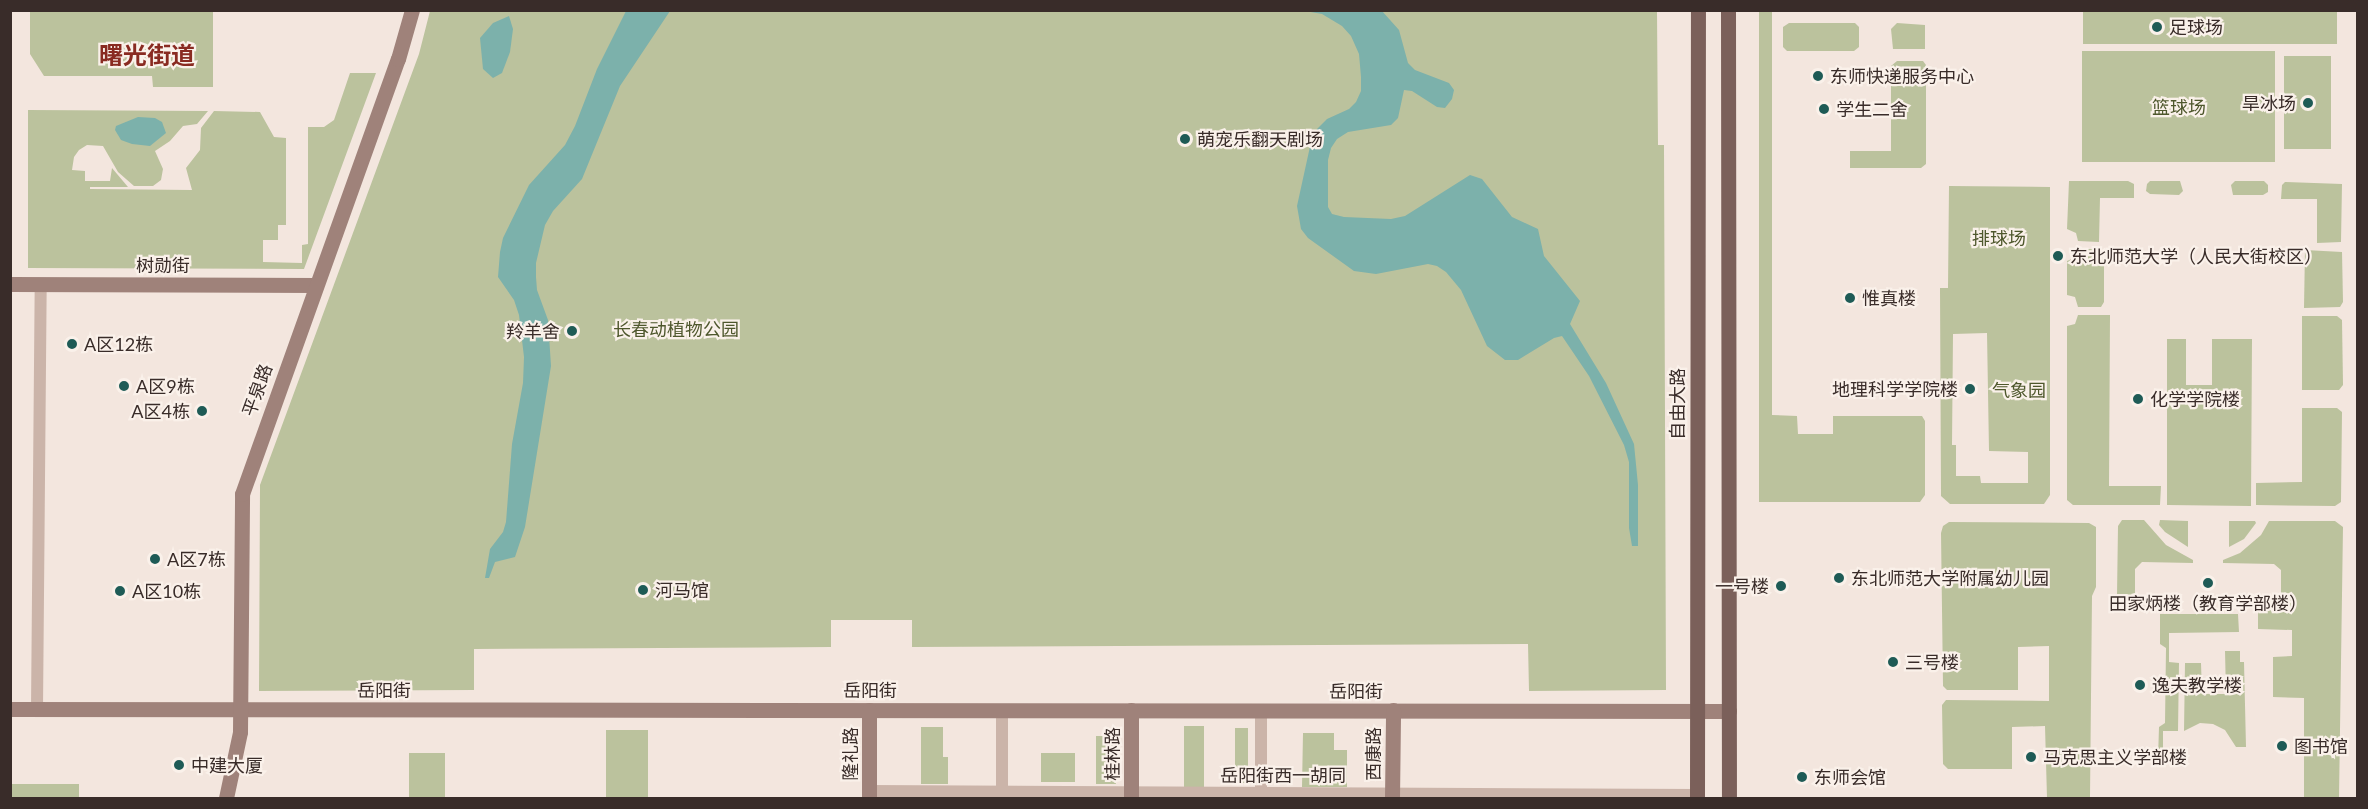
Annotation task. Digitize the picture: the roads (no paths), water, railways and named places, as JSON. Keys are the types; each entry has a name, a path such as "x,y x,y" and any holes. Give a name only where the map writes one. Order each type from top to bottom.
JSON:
{"main road":[{"name":"自由大路","path":"1696,797 1698,10"},
{"path":"1728,10 1729,798"}],"street":[{"name":"平泉路","path":"226,798 237,747 240,709 242,494 398,59 412,10"},
{"name":"树勋街","path":"10,284 316,285"},
{"path":"37,709 41,284"},
{"name":"岳阳街","path":"10,709 1729,711"},
{"name":"隆礼路","path":"869,710 869,795"},
{"path":"1002,710 1002,795"},
{"name":"桂林路","path":"1131,710 1131,795"},
{"path":"1261,710 1261,796"},
{"name":"西康路","path":"1392,796 1393,710"},
{"name":"岳阳街西一胡同","path":"869,795 1696,797"}],"water":[{"path":"626,11 670,11 620,86 582,179 553,211 545,225 536,263 536,277 537,290 548,320 551,366 525,527 515,557 495,562 489,578 485,578 490,549 503,532 506,522 512,444 523,383 524,357 519,315 514,300 498,277 503,238 529,185 565,145 575,126 597,69"},
{"path":"1305,11 1382,11 1399,30 1408,63 1415,70 1449,83 1454,90 1452,99 1445,108 1437,107 1412,91 1404,90 1398,118 1391,125 1348,132 1337,139 1331,148 1328,160 1328,207 1332,214 1344,217 1391,219 1405,216 1470,175 1482,179 1512,217 1538,229 1544,256 1580,301 1570,324 1606,383 1634,444 1638,485 1638,546 1632,546 1629,528 1629,462 1624,445 1589,376 1562,336 1554,338 1518,360 1505,360 1487,346 1461,290 1446,272 1437,266 1428,264 1376,274 1354,271 1308,238 1301,229 1297,206 1311,142 1317,129 1327,119 1349,109 1356,102 1361,91 1359,54 1351,36 1342,26 1322,14"},
{"path":"509,16 513,29 510,52 502,73 493,78 483,69 480,38 493,23"},
{"path":"138,117 155,118 162,122 166,133 150,146 121,140 115,130 116,126"}],"place":[{"name":"足球场","path":"2157,27"},
{"name":"东师快递服务中心","path":"1818,76"},
{"name":"旱冰场","path":"2308,103"},
{"name":"学生二舍","path":"1824,109"},
{"name":"萌宠乐翻天剧场","path":"1185,139"},
{"name":"东北师范大学（人民大街校区）","path":"2058,256"},
{"name":"惟真楼","path":"1850,298"},
{"name":"羚羊舍","path":"572,331"},
{"name":"A区12栋","path":"72,344"},
{"name":"A区9栋","path":"124,386"},
{"name":"地理科学学院楼","path":"1970,389"},
{"name":"化学学院楼","path":"2138,399"},
{"name":"A区4栋","path":"202,411"},
{"name":"A区7栋","path":"155,559"},
{"name":"东北师范大学附属幼儿园","path":"1839,578"},
{"name":"田家炳楼（教育学部楼）","path":"2208,583"},
{"name":"一号楼","path":"1781,586"},
{"name":"河马馆","path":"643,590"},
{"name":"A区10栋","path":"120,591"},
{"name":"三号楼","path":"1893,662"},
{"name":"逸夫教学楼","path":"2140,685"},
{"name":"图书馆","path":"2282,746"},
{"name":"马克思主义学部楼","path":"2031,757"},
{"name":"中建大厦","path":"179,765"},
{"name":"东师会馆","path":"1802,777"}],"district":[{"name":"曙光街道","path":"147,55"}],"park label":[{"name":"篮球场","path":"2179,107"},
{"name":"排球场","path":"1999,238"},
{"name":"长春动植物公园","path":"676,329"},
{"name":"气象园","path":"2019,390"}]}
